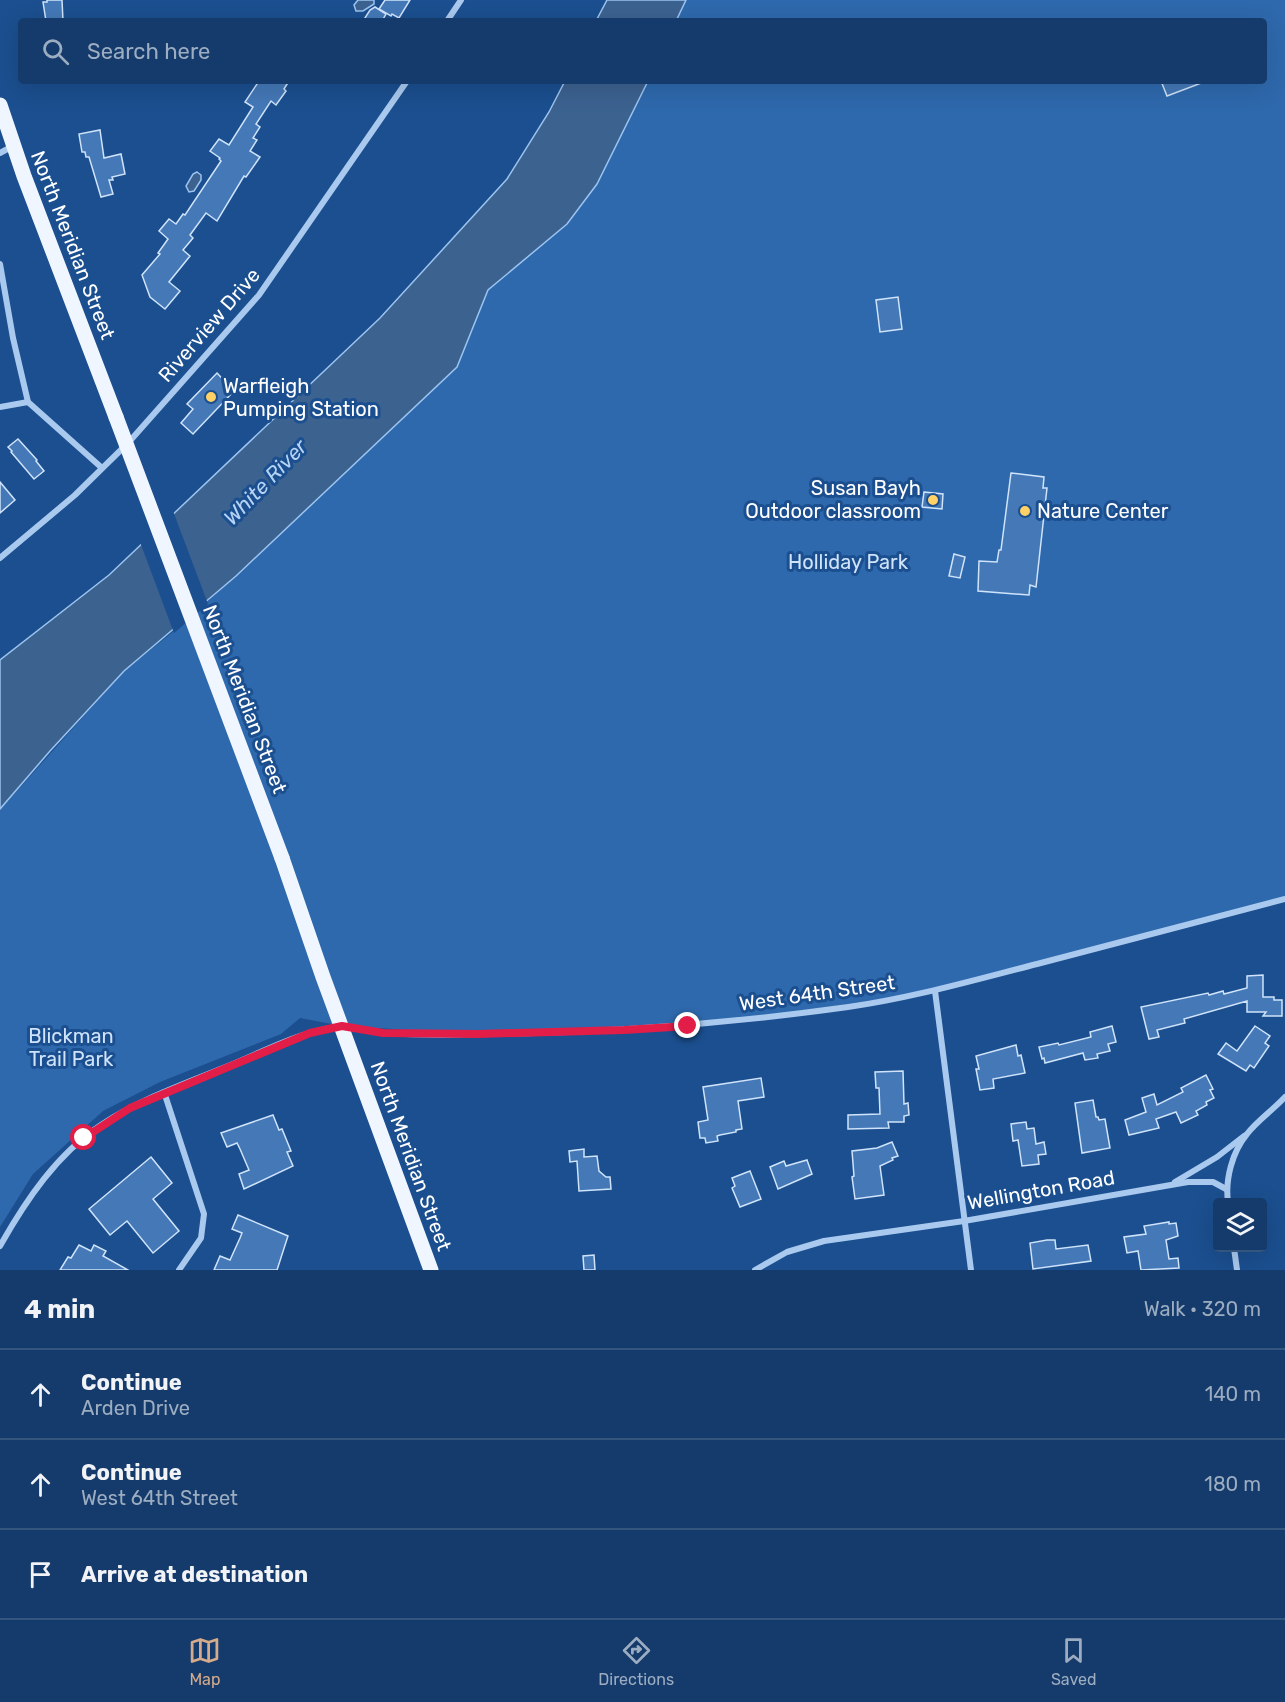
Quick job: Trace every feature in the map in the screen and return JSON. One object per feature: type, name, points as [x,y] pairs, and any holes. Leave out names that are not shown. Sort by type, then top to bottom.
[{"type":"main road","name":"North Meridian Street","points":[[0,105],[7,150],[116,417],[282,858],[431,1270]]},
{"type":"street","points":[[449,18],[461,0]]},
{"type":"street","name":"Riverview Drive","points":[[0,558],[75,495],[129,442],[259,295],[404,84]]},
{"type":"street","points":[[0,264],[13,338],[28,402],[102,468]]},
{"type":"street","points":[[0,407],[28,402]]},
{"type":"street","name":"West 64th Street","points":[[342,1026],[383,1033],[442,1034],[624,1030],[717,1023],[838,1008],[935,990],[1285,899]]},
{"type":"street","points":[[935,990],[971,1270]]},
{"type":"street","points":[[0,1246],[40,1183],[84,1138],[130,1108],[310,1033],[342,1026]]},
{"type":"street","points":[[164,1092],[204,1214],[201,1239],[179,1270]]},
{"type":"street","points":[[1163,1186],[1178,1181],[1198,1169],[1247,1134],[1285,1097]]},
{"type":"street","points":[[1227,1198],[1226,1189],[1234,1158],[1247,1134]]},
{"type":"street","name":"Wellington Road","points":[[755,1270],[787,1252],[824,1241],[964,1221],[1188,1182],[1213,1182],[1226,1189]]},
{"type":"street","points":[[1235,1252],[1238,1270]]},
{"type":"green space","name":"Holliday Park","points":[[685,0],[1285,0],[1285,899],[935,991],[717,1023],[478,1034],[342,1026],[300,1018],[281,1034],[160,1082],[103,1111],[33,1174],[0,1227],[0,810],[124,671],[189,619],[457,367],[488,290],[567,224],[597,184],[645,84],[1267,84],[1267,18],[676,18]]},
{"type":"water","points":[[358,0],[374,0],[374,4],[363,11],[356,11],[354,5]]},
{"type":"water","points":[[607,0],[686,0],[677,18],[598,18]]},
{"type":"water","name":"White River","points":[[563,84],[647,84],[597,184],[567,224],[488,290],[457,367],[236,576],[124,671],[0,809],[0,660],[109,575],[380,318],[507,179],[549,112]]},
{"type":"water","points":[[197,172],[201,175],[201,180],[194,191],[189,192],[186,186],[193,174]]},
{"type":"pier","points":[[173,511],[208,604],[174,633],[140,542]]},
{"type":"building","points":[[47,0],[62,0],[63,18],[46,18],[43,2]]},
{"type":"building","points":[[385,0],[410,0],[399,18],[379,9]]},
{"type":"building","points":[[375,7],[386,14],[384,18],[365,18]]},
{"type":"building","points":[[257,84],[287,84],[284,89],[286,91],[276,105],[271,101],[256,124],[260,127],[253,138],[257,140],[250,151],[260,157],[246,177],[244,176],[217,221],[206,213],[190,235],[193,238],[183,250],[190,256],[169,282],[180,291],[165,309],[150,297],[142,275],[160,254],[158,253],[168,239],[159,231],[169,219],[176,224],[183,214],[185,215],[221,161],[210,151],[219,139],[229,145],[253,107],[245,102]]},
{"type":"building","points":[[1162,84],[1199,84],[1167,96]]},
{"type":"building","points":[[100,130],[104,158],[121,154],[125,174],[112,177],[113,180],[109,180],[113,194],[101,197],[89,157],[82,152],[79,134]]},
{"type":"building","points":[[898,297],[902,329],[880,332],[876,300]]},
{"type":"building","name":"Warfleigh Pumping Station","points":[[217,373],[234,391],[193,434],[181,423],[193,409],[187,404]]},
{"type":"building","points":[[18,439],[44,471],[34,479],[8,447]]},
{"type":"building","name":"Nature Center","points":[[1011,473],[1044,477],[1043,488],[1047,488],[1036,587],[1030,585],[1029,595],[978,591],[979,561],[997,562],[999,550],[1001,550]]},
{"type":"building","points":[[0,482],[15,500],[0,513]]},
{"type":"building","name":"Susan Bayh Outdoor classroom","points":[[924,492],[943,494],[942,509],[922,507]]},
{"type":"building","points":[[954,554],[965,557],[960,578],[949,576]]},
{"type":"building","points":[[1263,975],[1263,997],[1282,1000],[1282,1016],[1263,1016],[1266,1012],[1247,1012],[1247,1001],[1184,1019],[1185,1023],[1157,1030],[1159,1037],[1149,1039],[1141,1007],[1208,993],[1209,995],[1223,991],[1224,994],[1247,988],[1247,976]]},
{"type":"building","points":[[1112,1026],[1116,1042],[1108,1044],[1110,1051],[1097,1054],[1098,1058],[1085,1060],[1083,1053],[1045,1063],[1044,1058],[1042,1059],[1039,1047],[1058,1043],[1059,1045],[1091,1037],[1090,1032]]},
{"type":"building","points":[[1255,1026],[1270,1036],[1265,1043],[1269,1046],[1254,1068],[1250,1065],[1246,1071],[1218,1054],[1226,1043],[1237,1051]]},
{"type":"building","points":[[1016,1045],[1025,1073],[993,1079],[994,1088],[980,1090],[976,1056]]},
{"type":"building","points":[[903,1071],[904,1104],[908,1103],[909,1115],[904,1116],[904,1122],[888,1122],[889,1128],[848,1129],[848,1115],[880,1114],[879,1088],[876,1088],[875,1072]]},
{"type":"building","points":[[1206,1075],[1213,1089],[1210,1090],[1214,1098],[1196,1111],[1198,1115],[1181,1123],[1176,1112],[1156,1119],[1159,1128],[1129,1135],[1125,1120],[1146,1112],[1142,1098],[1154,1094],[1157,1105],[1183,1092],[1181,1088]]},
{"type":"building","points":[[761,1078],[764,1097],[738,1101],[742,1129],[717,1136],[718,1141],[706,1143],[705,1138],[700,1138],[698,1122],[708,1120],[703,1087]]},
{"type":"building","points":[[1093,1100],[1096,1117],[1099,1120],[1105,1119],[1110,1148],[1082,1153],[1075,1103]]},
{"type":"building","points":[[273,1115],[291,1151],[287,1152],[293,1166],[244,1189],[239,1174],[249,1170],[237,1143],[227,1147],[221,1133]]},
{"type":"building","points":[[1026,1122],[1027,1129],[1034,1128],[1036,1144],[1044,1142],[1046,1154],[1038,1155],[1039,1164],[1022,1166],[1018,1140],[1013,1141],[1011,1124]]},
{"type":"building","points":[[892,1142],[898,1156],[880,1166],[884,1195],[855,1199],[852,1151],[877,1148]]},
{"type":"building","points":[[584,1149],[584,1157],[597,1156],[599,1171],[606,1177],[610,1177],[611,1189],[579,1191],[577,1161],[570,1162],[569,1151]]},
{"type":"building","points":[[151,1157],[172,1183],[153,1199],[179,1231],[153,1253],[127,1221],[110,1235],[89,1209]]},
{"type":"building","points":[[807,1160],[812,1174],[778,1189],[770,1167],[784,1161],[786,1166]]},
{"type":"building","points":[[750,1171],[761,1199],[740,1207],[732,1188],[735,1186],[732,1178]]},
{"type":"building","points":[[238,1215],[288,1236],[277,1270],[214,1270],[220,1256],[230,1260],[240,1238],[242,1233],[232,1229]]},
{"type":"building","points":[[1169,1222],[1169,1224],[1176,1223],[1178,1236],[1166,1240],[1169,1259],[1178,1258],[1179,1268],[1141,1270],[1138,1251],[1127,1253],[1124,1237],[1146,1234],[1144,1226]]},
{"type":"building","points":[[1055,1240],[1056,1249],[1088,1245],[1091,1261],[1033,1269],[1030,1243]]},
{"type":"building","points":[[79,1245],[91,1251],[94,1245],[106,1251],[103,1256],[128,1270],[60,1270]]},
{"type":"building","points":[[594,1255],[595,1270],[584,1270],[583,1256]]},
{"type":"place","name":"Warfleigh Pumping Station","points":[[211,397]]},
{"type":"place","name":"Susan Bayh Outdoor classroom","points":[[933,500]]},
{"type":"place","name":"Nature Center","points":[[1025,511]]},
{"type":"route","points":[[84,1138],[130,1108],[164,1092],[310,1033],[333,1027],[342,1026],[383,1033],[478,1034],[688,1026]]},
{"type":"park label","name":"Blickman Trail Park","points":[[71,1048]]}]
